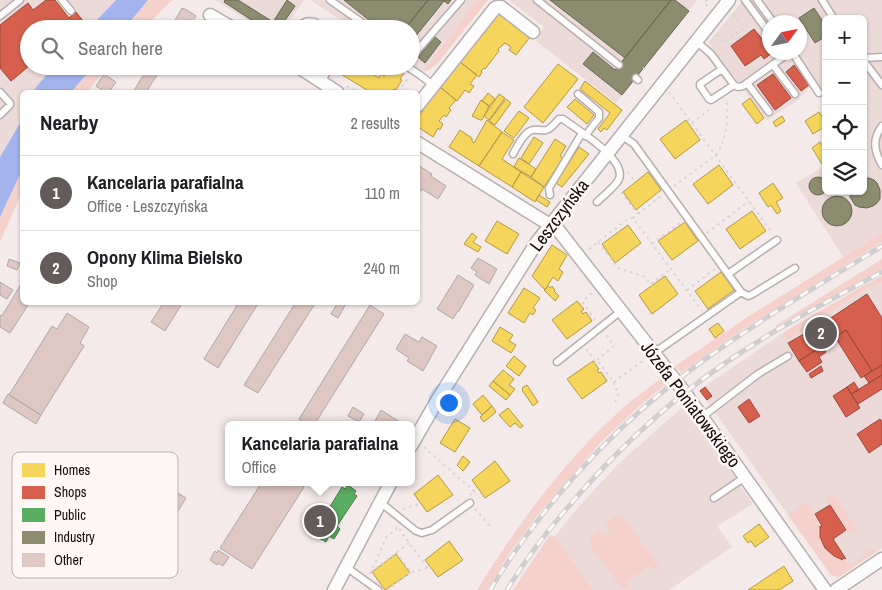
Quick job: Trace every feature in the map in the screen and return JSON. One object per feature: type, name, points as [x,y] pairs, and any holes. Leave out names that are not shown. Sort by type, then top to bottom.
[{"type":"street","name":"Leszczyńska","points":[[417,446],[449,383],[537,242],[696,41],[730,6]]},
{"type":"street","points":[[420,103],[495,8],[501,7],[533,32]]},
{"type":"street","points":[[210,15],[219,20]]},
{"type":"street","points":[[310,75],[335,90]]},
{"type":"street","points":[[420,144],[551,223]]},
{"type":"street","name":"Józefa Poniatowskiego","points":[[551,223],[621,311],[651,355],[702,417],[825,590]]},
{"type":"street","points":[[334,590],[389,486]]},
{"type":"street","points":[[836,590],[882,559]]},
{"type":"lane","points":[[0,16],[20,0]]},
{"type":"lane","points":[[62,0],[71,12]]},
{"type":"lane","points":[[330,0],[358,20]]},
{"type":"lane","points":[[420,47],[461,0]]},
{"type":"lane","points":[[537,0],[619,65]]},
{"type":"lane","points":[[745,0],[762,23]]},
{"type":"lane","points":[[757,0],[768,15]]},
{"type":"lane","points":[[822,0],[831,15]]},
{"type":"lane","points":[[696,41],[711,54],[738,87],[743,86],[779,60]]},
{"type":"lane","points":[[867,59],[882,57]]},
{"type":"lane","points":[[797,60],[819,94]]},
{"type":"lane","points":[[864,60],[882,85]]},
{"type":"lane","points":[[773,64],[795,94]]},
{"type":"lane","points":[[722,69],[700,84],[710,100],[734,84]]},
{"type":"lane","points":[[321,82],[325,75]]},
{"type":"lane","points":[[419,75],[433,85]]},
{"type":"lane","points":[[747,83],[769,112]]},
{"type":"lane","points":[[0,92],[10,103],[10,106],[0,115]]},
{"type":"lane","points":[[550,194],[549,188],[584,135],[599,118],[599,112],[578,94]]},
{"type":"lane","points":[[513,154],[525,135],[535,129],[545,130],[563,119],[607,153],[619,168],[619,179],[597,202]]},
{"type":"lane","points":[[882,126],[878,131],[874,144],[876,154],[882,165]]},
{"type":"lane","points":[[621,134],[634,144],[741,292],[748,296],[751,295],[794,268]]},
{"type":"lane","points":[[728,274],[777,240]]},
{"type":"lane","points":[[651,355],[741,292]]},
{"type":"lane","points":[[557,362],[621,311]]},
{"type":"lane","points":[[702,417],[758,374],[788,356]]},
{"type":"lane","points":[[714,498],[745,477]]},
{"type":"lane","points":[[380,502],[416,531],[422,532],[432,530],[470,503]]},
{"type":"lane","points":[[346,567],[378,590]]},
{"type":"path","points":[[701,0],[704,3]]},
{"type":"path","points":[[730,6],[744,28]]},
{"type":"path","points":[[714,32],[724,43],[749,24]]},
{"type":"path","points":[[399,90],[410,75]]},
{"type":"path","points":[[668,90],[777,240]]},
{"type":"path","points":[[585,252],[716,156],[725,136],[727,98],[723,91]]},
{"type":"path","points":[[692,123],[708,111],[710,100]]},
{"type":"path","points":[[615,184],[638,214]]},
{"type":"path","points":[[701,237],[749,201]]},
{"type":"path","points":[[633,218],[706,317]]},
{"type":"path","points":[[652,244],[687,218]]},
{"type":"path","points":[[598,242],[618,268],[645,277],[651,285],[671,269]]},
{"type":"path","points":[[687,290],[721,265]]},
{"type":"path","points":[[597,290],[583,303],[614,346],[597,360]]},
{"type":"path","points":[[581,343],[614,382],[614,386],[619,393],[615,402]]},
{"type":"path","points":[[614,382],[651,355]]},
{"type":"path","points":[[417,446],[474,492]]},
{"type":"path","points":[[478,489],[466,498],[490,526]]},
{"type":"path","points":[[399,510],[420,503]]},
{"type":"path","points":[[387,590],[411,572],[430,568],[394,522]]},
{"type":"path","points":[[369,577],[386,538],[398,528]]},
{"type":"path","points":[[370,572],[409,543]]},
{"type":"path","points":[[396,552],[411,572]]},
{"type":"shaded area","points":[[0,0],[116,0],[97,20],[20,20],[20,75],[46,75],[34,90],[20,90],[20,123],[0,157]]},
{"type":"shaded area","points":[[148,0],[174,0],[153,20],[131,20]]},
{"type":"shaded area","points":[[215,0],[304,0],[290,20],[247,20]]},
{"type":"shaded area","points":[[310,0],[477,0],[423,71],[420,69],[420,20],[341,20]]},
{"type":"shaded area","points":[[477,0],[488,0],[438,63],[429,70],[423,71]]},
{"type":"shaded area","points":[[509,0],[697,0],[616,103],[536,41],[544,27]]},
{"type":"shaded area","points":[[743,0],[754,0],[765,15],[762,15],[762,60],[795,60],[810,86],[798,100],[767,120],[708,43]]},
{"type":"shaded area","points":[[763,0],[882,0],[882,233],[843,257],[796,183],[822,167],[822,195],[867,195],[867,15],[822,15],[822,89],[817,85],[801,60],[807,60],[807,15],[773,15]]},
{"type":"shaded area","points":[[86,75],[101,75],[89,90],[73,90]]},
{"type":"shaded area","points":[[20,174],[20,197],[0,242],[0,217]]},
{"type":"shaded area","points":[[882,233],[882,242],[740,331],[681,373],[675,366],[749,316]]},
{"type":"shaded area","points":[[882,259],[882,269],[775,326]]},
{"type":"shaded area","points":[[882,276],[882,282],[865,290],[787,340],[783,333]]},
{"type":"shaded area","points":[[882,282],[882,548],[839,577],[831,575],[699,390],[783,333],[787,340],[865,290]]},
{"type":"shaded area","points":[[662,378],[666,384],[601,442],[539,513],[509,554],[487,590],[477,590],[510,539],[566,466],[608,422],[631,401]]},
{"type":"shaded area","points":[[684,406],[753,504],[717,526],[732,547],[669,590],[593,590],[555,536],[618,464]]},
{"type":"shaded area","points":[[832,494],[855,526],[853,532],[848,532],[826,501],[827,495]]},
{"type":"shaded area","points":[[805,503],[810,506],[820,527],[824,546],[835,557],[843,560],[844,558],[850,565],[866,555],[864,551],[874,549],[877,551],[839,577],[831,575],[788,515]]},
{"type":"shaded area","points":[[615,516],[624,518],[659,568],[656,572],[651,565],[626,582],[631,589],[620,586],[589,544],[590,539],[596,532],[600,531],[605,536],[610,531],[606,525],[607,522]]},
{"type":"shaded area","points":[[550,535],[555,536],[593,590],[513,590]]},
{"type":"water","points":[[116,0],[148,0],[131,20],[97,20]]},
{"type":"water","points":[[46,75],[86,75],[73,90],[34,90]]},
{"type":"water","points":[[20,123],[20,174],[0,217],[0,157]]},
{"type":"building: Homes","points":[[499,12],[530,37],[516,55],[509,50],[511,47],[505,43],[498,49],[499,51],[485,69],[481,71],[479,77],[460,62]]},
{"type":"building: Homes","points":[[460,62],[477,75],[470,84],[474,86],[469,93],[465,90],[457,101],[440,87]]},
{"type":"building: Homes","points":[[558,64],[578,79],[543,123],[524,107]]},
{"type":"building: Homes","points":[[343,75],[374,75],[379,78],[380,75],[403,75],[396,90],[367,90]]},
{"type":"building: Homes","points":[[585,81],[622,110],[607,130],[604,128],[601,132],[598,129],[610,113],[580,89]]},
{"type":"building: Homes","points":[[440,87],[456,100],[449,108],[451,110],[446,117],[444,115],[439,121],[443,124],[440,130],[438,128],[433,137],[420,128],[420,114]]},
{"type":"building: Homes","points":[[488,93],[495,99],[489,106],[482,101]]},
{"type":"building: Homes","points":[[499,94],[505,98],[489,120],[484,116]]},
{"type":"building: Homes","points":[[750,98],[764,118],[757,124],[742,104]]},
{"type":"building: Homes","points":[[506,99],[511,103],[495,125],[489,121]]},
{"type":"building: Homes","points":[[575,99],[594,115],[587,124],[567,107]]},
{"type":"building: Homes","points":[[481,100],[489,106],[482,120],[480,120],[472,116]]},
{"type":"building: Homes","points":[[519,111],[529,118],[514,138],[504,131]]},
{"type":"building: Homes","points":[[819,112],[822,117],[822,128],[813,134],[805,121]]},
{"type":"building: Homes","points":[[782,116],[785,121],[776,127],[773,122]]},
{"type":"building: Homes","points":[[487,120],[502,132],[479,166],[449,147],[460,130],[472,138],[474,143]]},
{"type":"building: Homes","points":[[686,120],[700,140],[675,159],[660,139]]},
{"type":"building: Homes","points":[[502,132],[514,140],[502,159],[521,172],[512,187],[479,166]]},
{"type":"building: Homes","points":[[534,137],[543,143],[529,164],[521,158]]},
{"type":"building: Homes","points":[[555,139],[566,146],[560,156],[563,158],[544,187],[531,177]]},
{"type":"building: Homes","points":[[820,142],[822,145],[822,164],[812,148]]},
{"type":"building: Homes","points":[[579,147],[589,154],[562,187],[556,183]]},
{"type":"building: Homes","points":[[519,158],[536,169],[531,177],[514,167]]},
{"type":"building: Homes","points":[[719,165],[733,185],[708,204],[693,184]]},
{"type":"building: Homes","points":[[521,172],[544,187],[535,202],[512,187]]},
{"type":"building: Homes","points":[[648,172],[661,190],[636,210],[623,192]]},
{"type":"building: Homes","points":[[773,183],[783,198],[776,202],[781,211],[777,214],[771,205],[768,207],[759,193]]},
{"type":"building: Homes","points":[[539,195],[550,202],[547,207],[536,200]]},
{"type":"building: Homes","points":[[752,211],[766,231],[740,249],[726,229]]},
{"type":"building: Homes","points":[[497,221],[519,234],[507,254],[485,241]]},
{"type":"building: Homes","points":[[685,222],[698,241],[672,260],[658,241]]},
{"type":"building: Homes","points":[[628,225],[641,243],[615,263],[602,244]]},
{"type":"building: Homes","points":[[472,233],[477,237],[473,242],[481,247],[478,252],[464,244]]},
{"type":"building: Homes","points":[[552,245],[567,255],[559,269],[563,272],[558,281],[553,277],[545,290],[532,276]]},
{"type":"building: Homes","points":[[721,272],[734,290],[708,309],[695,291]]},
{"type":"building: Homes","points":[[665,276],[678,294],[652,314],[639,295]]},
{"type":"building: Homes","points":[[548,286],[550,288],[552,286],[559,296],[555,301],[544,290]]},
{"type":"building: Homes","points":[[524,288],[540,298],[533,308],[536,310],[533,315],[530,313],[524,323],[508,313]]},
{"type":"building: Homes","points":[[577,301],[584,309],[581,311],[583,314],[586,312],[592,321],[567,339],[552,320]]},
{"type":"building: Homes","points":[[718,323],[724,331],[715,338],[709,329]]},
{"type":"building: Homes","points":[[500,327],[513,335],[509,341],[516,345],[511,353],[492,341]]},
{"type":"building: Homes","points":[[514,356],[526,366],[519,376],[506,366]]},
{"type":"building: Homes","points":[[593,361],[599,369],[597,370],[599,373],[601,372],[607,381],[582,399],[567,379]]},
{"type":"building: Homes","points":[[503,370],[514,379],[509,385],[515,389],[510,395],[493,381]]},
{"type":"building: Homes","points":[[493,381],[510,395],[506,400],[489,386]]},
{"type":"building: Homes","points":[[527,385],[538,402],[533,406],[522,390]]},
{"type":"building: Homes","points":[[483,395],[492,406],[482,415],[473,404]]},
{"type":"building: Homes","points":[[492,406],[496,412],[484,422],[480,417]]},
{"type":"building: Homes","points":[[508,408],[523,426],[520,428],[515,423],[510,427],[499,415]]},
{"type":"building: Homes","points":[[455,419],[470,428],[455,452],[440,443]]},
{"type":"building: Homes","points":[[463,456],[470,462],[463,471],[457,465]]},
{"type":"building: Homes","points":[[495,461],[510,481],[485,498],[472,480]]},
{"type":"building: Homes","points":[[438,475],[453,495],[427,512],[414,494]]},
{"type":"building: Homes","points":[[759,524],[769,537],[755,547],[751,541],[748,543],[743,536]]},
{"type":"building: Homes","points":[[449,541],[463,560],[438,577],[425,560]]},
{"type":"building: Homes","points":[[396,554],[410,573],[385,590],[372,572]]},
{"type":"building: Homes","points":[[784,566],[793,581],[779,590],[748,590]]},
{"type":"building: Shops","points":[[46,0],[55,0],[69,18],[76,12],[82,20],[20,20],[20,74],[11,81],[0,68],[0,25],[28,3],[33,10]]},
{"type":"building: Shops","points":[[754,29],[762,39],[762,56],[761,55],[745,66],[731,46]]},
{"type":"building: Shops","points":[[794,65],[809,85],[801,91],[786,72]]},
{"type":"building: Shops","points":[[773,74],[791,98],[775,110],[757,85]]},
{"type":"building: Shops","points":[[867,294],[882,318],[882,365],[872,371],[846,330],[799,361],[788,343],[805,335]]},
{"type":"building: Shops","points":[[846,330],[872,371],[861,378],[835,337]]},
{"type":"building: Shops","points":[[822,346],[826,352],[819,357],[822,362],[807,372],[799,361]]},
{"type":"building: Shops","points":[[882,365],[882,375],[869,383],[864,376]]},
{"type":"building: Shops","points":[[821,366],[823,371],[811,378],[809,374]]},
{"type":"building: Shops","points":[[882,375],[882,389],[858,404],[851,394]]},
{"type":"building: Shops","points":[[854,382],[859,390],[851,394],[847,387]]},
{"type":"building: Shops","points":[[705,387],[712,396],[707,400],[700,391]]},
{"type":"building: Shops","points":[[847,387],[860,408],[846,417],[833,396]]},
{"type":"building: Shops","points":[[749,399],[760,416],[749,423],[738,407]]},
{"type":"building: Shops","points":[[880,419],[882,422],[882,444],[869,453],[857,434]]},
{"type":"building: Shops","points":[[830,505],[846,530],[833,539],[846,559],[844,558],[843,560],[834,556],[825,548],[820,537],[820,526],[822,526],[815,514]]},
{"type":"building: Public","points":[[349,486],[356,491],[354,494],[357,496],[337,526],[340,529],[334,539],[329,536],[326,542],[314,535],[317,529],[313,526],[320,516],[323,518],[342,487],[345,489]]},
{"type":"building: Industry","points":[[225,0],[238,0],[270,20],[251,20],[224,2]]},
{"type":"building: Industry","points":[[287,0],[295,6],[285,20],[274,20]]},
{"type":"building: Industry","points":[[344,0],[428,0],[412,20],[369,20]]},
{"type":"building: Industry","points":[[428,0],[451,0],[448,4],[444,1],[420,31],[420,20],[412,20]]},
{"type":"building: Industry","points":[[550,0],[671,0],[625,58]]},
{"type":"building: Industry","points":[[671,0],[675,0],[689,11],[622,95],[583,64],[593,52],[615,70]]},
{"type":"building: Industry","points":[[814,8],[822,20],[822,39],[815,43],[807,30],[807,15],[804,15]]},
{"type":"building: Industry","points":[[435,37],[441,42],[425,63],[420,59],[420,55]]},
{"type":"building: Industry","points":[[815,178],[821,178],[822,193],[818,195],[812,192],[809,186]]},
{"type":"building: Industry","points":[[867,178],[874,180],[880,190],[880,199],[873,206],[867,208],[855,205],[850,195],[867,195]]},
{"type":"building: Industry","points":[[837,196],[848,200],[852,211],[848,222],[837,226],[826,222],[822,211],[826,200]]},
{"type":"building: Other","points":[[182,8],[196,16],[194,20],[175,20]]},
{"type":"building: Other","points":[[103,75],[116,82],[110,90],[102,90],[96,86]]},
{"type":"building: Other","points":[[143,75],[157,75],[147,90],[134,90]]},
{"type":"building: Other","points":[[420,166],[446,186],[438,199],[422,189],[421,191]]},
{"type":"building: Other","points":[[478,258],[497,269],[489,284],[475,275],[477,272],[471,268]]},
{"type":"building: Other","points":[[9,259],[20,263],[17,270],[7,266]]},
{"type":"building: Other","points":[[458,275],[474,285],[453,319],[437,309]]},
{"type":"building: Other","points":[[0,282],[13,290],[7,299],[0,295]]},
{"type":"building: Other","points":[[20,286],[20,305],[28,305],[10,333],[0,327],[0,315],[2,316]]},
{"type":"building: Other","points":[[162,305],[181,305],[165,331],[151,322]]},
{"type":"building: Other","points":[[237,305],[257,305],[218,368],[204,359]]},
{"type":"building: Other","points":[[294,305],[314,305],[258,393],[244,385]]},
{"type":"building: Other","points":[[336,305],[345,305],[338,318],[331,314]]},
{"type":"building: Other","points":[[370,305],[384,314],[317,421],[302,421],[299,419]]},
{"type":"building: Other","points":[[67,313],[89,327],[80,343],[84,346],[41,415],[9,395],[52,326],[57,329]]},
{"type":"building: Other","points":[[405,334],[419,342],[422,337],[437,346],[423,371],[407,361],[409,358],[396,349]]},
{"type":"building: Other","points":[[8,394],[41,415],[36,424],[3,403]]},
{"type":"building: Other","points":[[353,407],[364,414],[360,421],[348,416]]},
{"type":"building: Other","points":[[381,410],[398,421],[375,421]]},
{"type":"building: Other","points":[[259,486],[304,487],[252,569],[220,548]]},
{"type":"building: Other","points":[[178,493],[186,498],[178,511]]},
{"type":"building: Other","points":[[218,550],[229,557],[223,566],[218,563],[217,565],[210,560],[215,551],[217,553]]},
{"type":"railway","points":[[490,590],[529,532],[551,504],[598,451],[649,403],[726,345],[882,246]]},
{"type":"railway","points":[[507,590],[563,513],[606,465],[652,420],[702,379],[771,333],[882,272]]},
{"type":"place","name":"Opony Klima Bielsko","points":[[821,333]]},
{"type":"place","name":"Kancelaria parafialna","points":[[320,521]]}]
